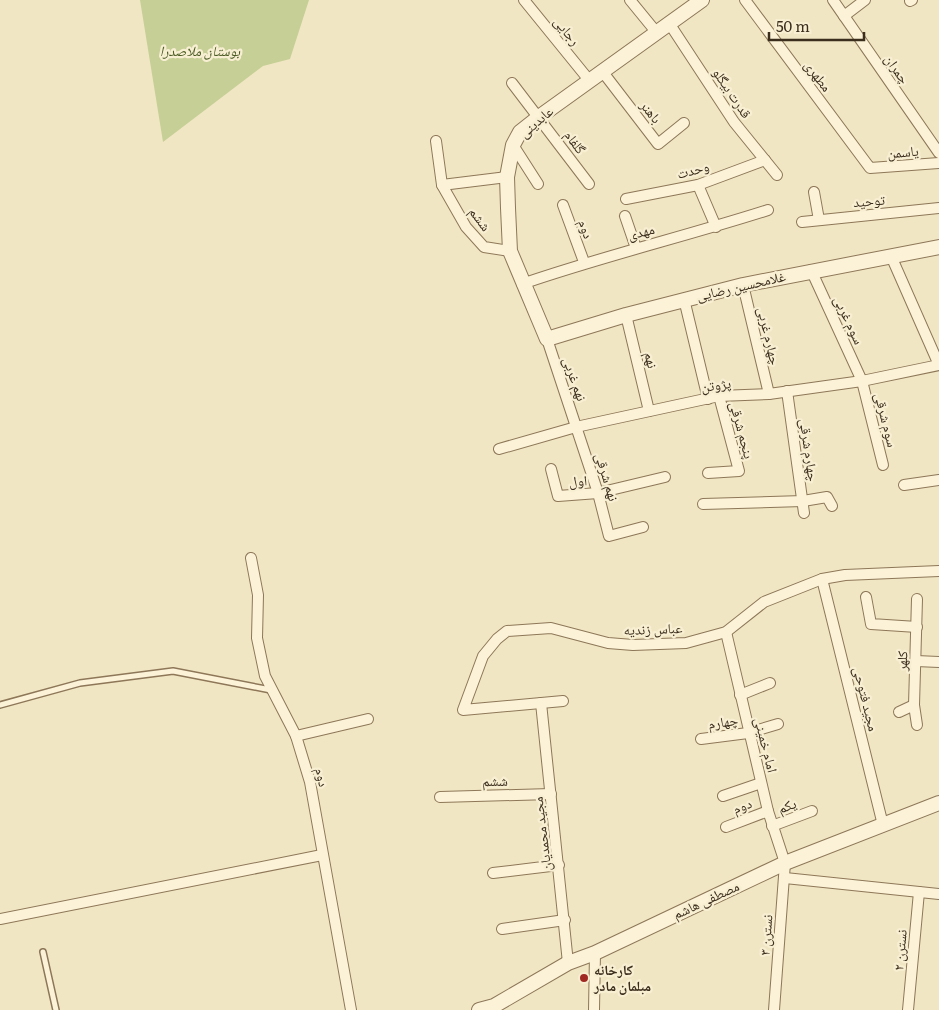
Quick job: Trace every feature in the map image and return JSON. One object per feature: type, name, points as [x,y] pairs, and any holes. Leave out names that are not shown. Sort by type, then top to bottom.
[{"type":"street","name":"رجایی","points":[[524,0],[589,80]]},
{"type":"street","points":[[630,0],[658,33]]},
{"type":"street","name":"عابدینی","points":[[547,339],[522,284],[510,251],[508,177],[512,144],[520,132],[539,117],[702,0]]},
{"type":"street","name":"مطهری","points":[[744,0],[870,168]]},
{"type":"street","name":"چمران","points":[[833,0],[939,153]]},
{"type":"street","points":[[844,16],[865,0]]},
{"type":"street","name":"قدرت بیگلو","points":[[669,23],[734,122],[777,175]]},
{"type":"street","name":"باهنر","points":[[602,71],[658,144],[684,123]]},
{"type":"street","name":"گلفام","points":[[512,83],[589,184]]},
{"type":"street","name":"ششم","points":[[436,141],[442,185],[466,227],[484,246],[510,251]]},
{"type":"street","points":[[512,144],[538,184]]},
{"type":"street","name":"وحدت","points":[[626,199],[698,185],[765,160]]},
{"type":"street","name":"یاسمن","points":[[870,168],[939,163]]},
{"type":"street","points":[[442,185],[508,177]]},
{"type":"street","points":[[698,185],[716,227]]},
{"type":"street","points":[[814,192],[820,220]]},
{"type":"street","name":"دوم","points":[[563,205],[584,262]]},
{"type":"street","name":"توحید","points":[[802,222],[939,208]]},
{"type":"street","name":"مهدی","points":[[522,284],[584,262],[716,227],[768,210]]},
{"type":"street","points":[[625,216],[636,248]]},
{"type":"street","name":"غلامحسین رضایی","points":[[547,339],[684,299],[743,285],[811,270],[939,247]]},
{"type":"street","points":[[892,256],[939,365]]},
{"type":"street","name":"سوم غربی","points":[[811,270],[862,381]]},
{"type":"street","name":"چهارم غربی","points":[[743,285],[769,394]]},
{"type":"street","points":[[684,299],[708,398]]},
{"type":"street","name":"نهم","points":[[626,315],[650,411]]},
{"type":"street","name":"نهم غربی","points":[[547,339],[576,427]]},
{"type":"street","name":"پژوتن","points":[[499,449],[576,427],[708,398],[769,394],[862,381],[939,365]]},
{"type":"street","name":"سوم شرقی","points":[[862,381],[883,465]]},
{"type":"street","name":"چهارم شرقی","points":[[787,391],[804,514]]},
{"type":"street","name":"پنجم شرقی","points":[[708,473],[739,471],[719,396]]},
{"type":"street","name":"نهم شرقی","points":[[576,427],[598,493],[609,536],[643,527]]},
{"type":"street","name":"اول","points":[[550,469],[558,496],[598,493]]},
{"type":"street","points":[[598,493],[665,478]]},
{"type":"street","points":[[904,485],[939,480]]},
{"type":"street","points":[[703,504],[803,501],[826,497],[832,506]]},
{"type":"street","name":"دوم","points":[[251,558],[258,595],[257,638],[265,676],[296,736],[310,782],[352,1010]]},
{"type":"street","name":"عباس زندیه","points":[[541,703],[463,710],[483,656],[497,639],[507,631],[551,628],[608,643],[632,645],[686,643],[726,632],[764,602],[822,579],[845,575],[939,571]]},
{"type":"street","name":"مجید فتوحی","points":[[822,579],[884,825]]},
{"type":"street","points":[[866,597],[871,624],[917,626]]},
{"type":"street","name":"کلهر","points":[[917,599],[914,705],[917,725]]},
{"type":"street","name":"امام خمینی","points":[[726,632],[748,733],[768,811],[785,862]]},
{"type":"street","points":[[916,661],[939,662]]},
{"type":"street","points":[[740,695],[770,683]]},
{"type":"street","points":[[541,703],[563,701]]},
{"type":"street","name":"مجید محمدیان","points":[[541,703],[568,963]]},
{"type":"street","points":[[899,712],[914,705]]},
{"type":"street","points":[[296,736],[368,719]]},
{"type":"street","name":"چهارم","points":[[701,739],[748,733],[778,724]]},
{"type":"street","points":[[723,796],[761,783]]},
{"type":"street","name":"ششم","points":[[440,796],[551,794]]},
{"type":"street","name":"مصطفی هاشم","points":[[480,1010],[494,1006],[568,963],[785,862],[939,803]]},
{"type":"street","name":"یکم","points":[[772,826],[812,810]]},
{"type":"street","name":"دوم","points":[[726,827],[768,811]]},
{"type":"street","points":[[0,919],[322,855]]},
{"type":"street","name":"نسترن ۳","points":[[774,1010],[785,862]]},
{"type":"street","points":[[493,873],[559,865]]},
{"type":"street","points":[[785,878],[939,894]]},
{"type":"street","name":"نسترن ۲","points":[[908,1010],[919,892]]},
{"type":"street","points":[[502,929],[565,920]]},
{"type":"street","points":[[594,1010],[595,952]]},
{"type":"lane","points":[[0,705],[80,683],[173,671],[273,690]]},
{"type":"lane","points":[[43,952],[56,1010]]},
{"type":"green space","name":"بوستان ملاصدرا","points":[[140,0],[309,0],[290,59],[263,66],[163,142]]},
{"type":"place","name":"کارخانه مبلمان مادر","points":[[584,978]]}]
